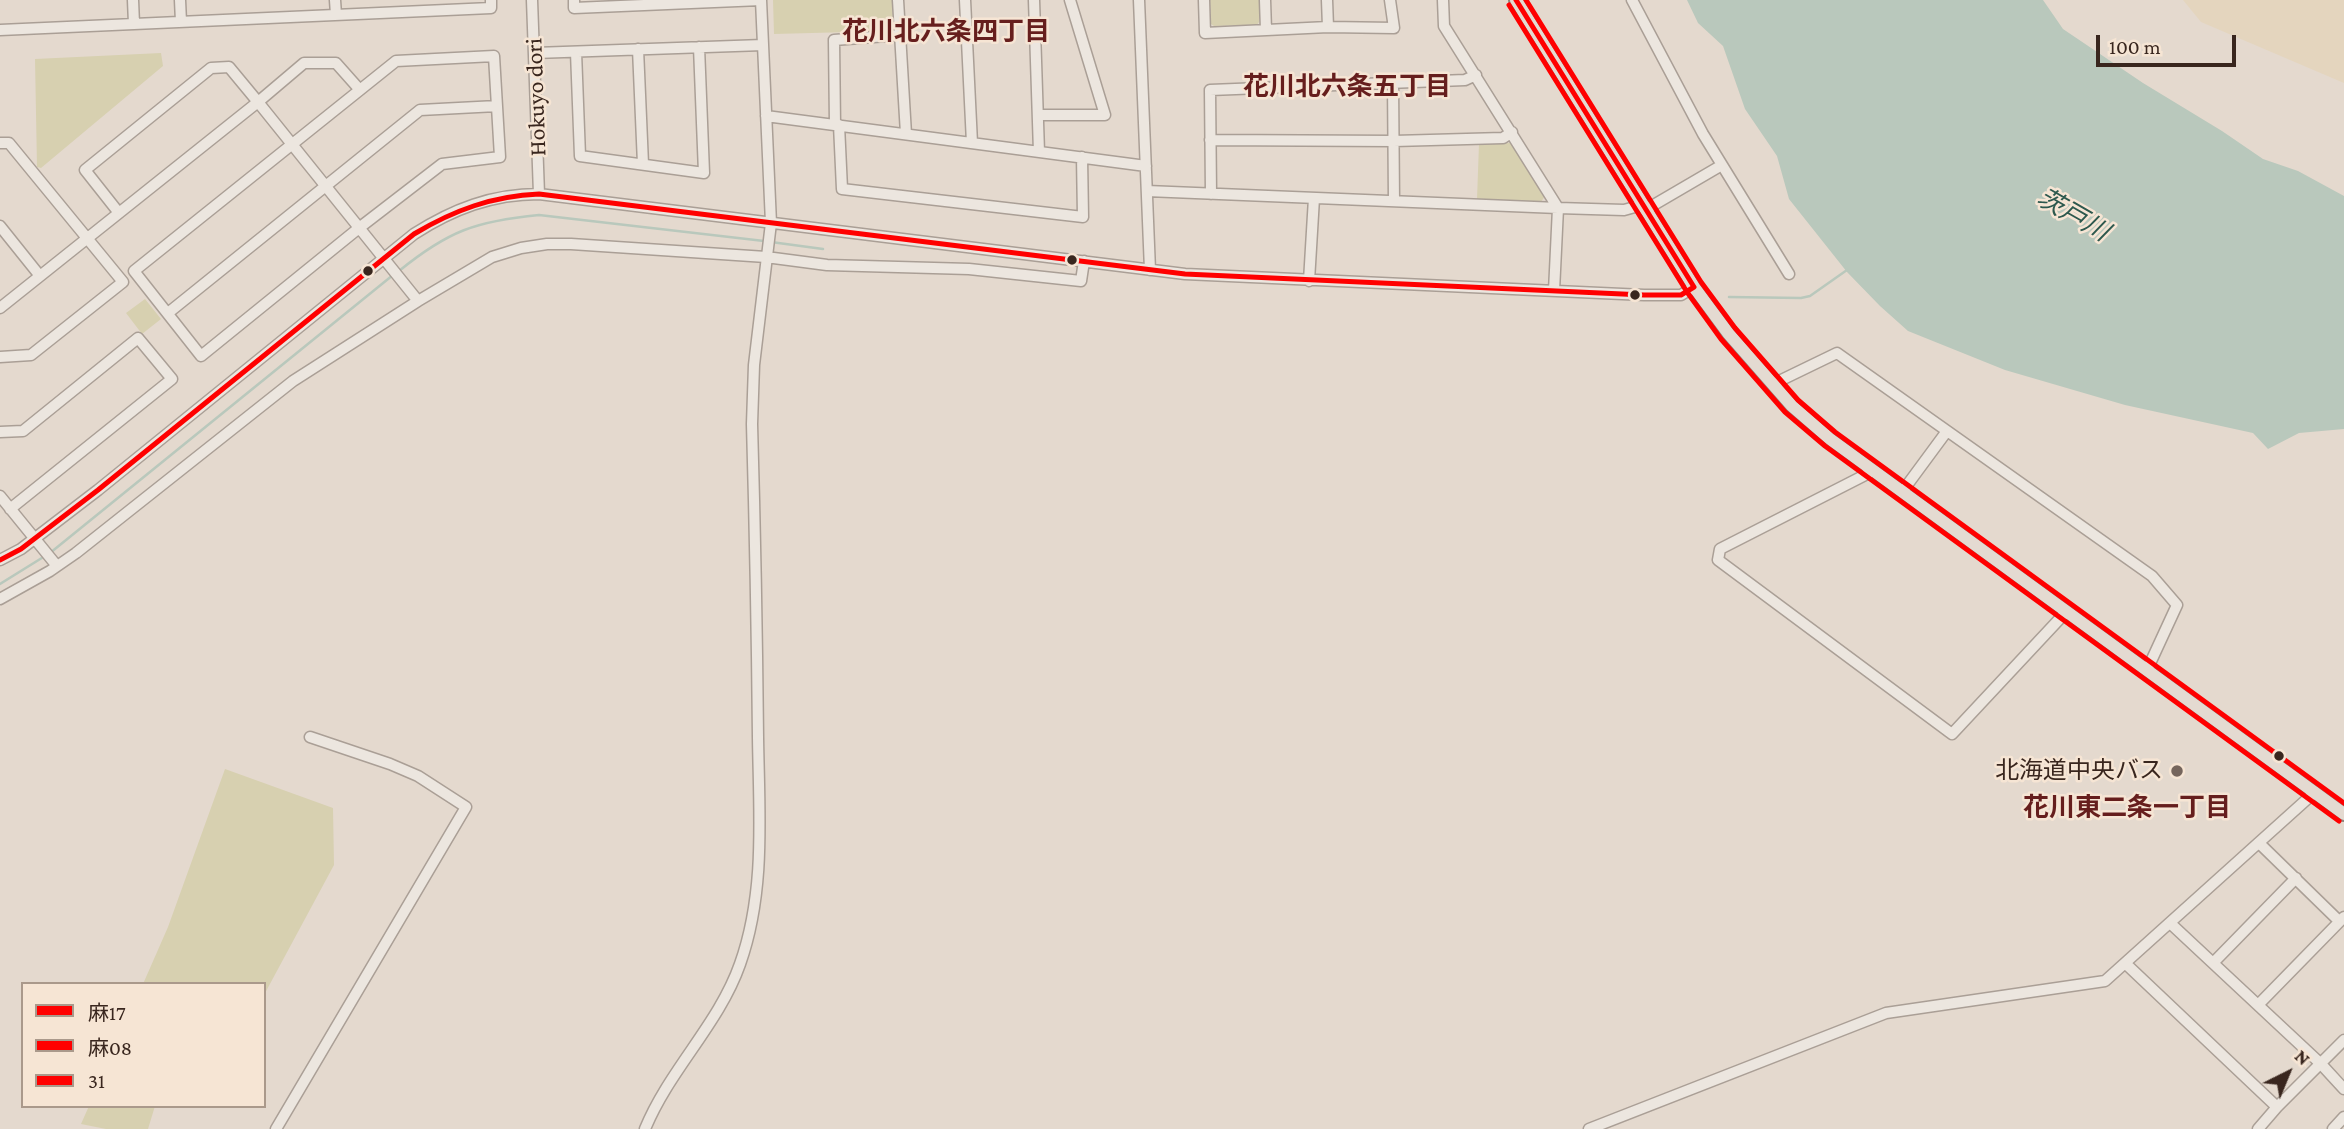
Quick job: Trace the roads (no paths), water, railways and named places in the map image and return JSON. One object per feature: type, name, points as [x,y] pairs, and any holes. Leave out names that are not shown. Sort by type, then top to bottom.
[{"type":"main road","points":[[1516,0],[1694,287],[1728,332],[1792,406],[1873,471],[2344,814]]},
{"type":"street","points":[[133,0],[134,24]]},
{"type":"street","points":[[180,0],[181,22]]},
{"type":"street","points":[[335,0],[336,15]]},
{"type":"street","points":[[0,30],[491,8],[491,0]]},
{"type":"street","name":"Hokuyo dori","points":[[532,0],[539,194]]},
{"type":"street","points":[[574,0],[574,8],[635,3],[761,0],[770,228],[754,365],[752,424],[758,698],[757,900],[740,966],[645,1129]]},
{"type":"street","points":[[898,0],[906,134]]},
{"type":"street","points":[[965,0],[972,143]]},
{"type":"street","points":[[1034,0],[1039,152]]},
{"type":"street","points":[[1038,115],[1105,115],[1070,0]]},
{"type":"street","points":[[1139,0],[1150,270]]},
{"type":"street","points":[[1204,0],[1205,33],[1328,27],[1394,28],[1390,0]]},
{"type":"street","points":[[1265,0],[1266,30]]},
{"type":"street","points":[[1327,0],[1328,27]]},
{"type":"street","points":[[1443,0],[1444,26],[1558,208],[1554,291]]},
{"type":"street","points":[[1632,0],[1696,123],[1789,274]]},
{"type":"street","points":[[900,35],[834,40],[842,188],[1083,217],[1082,157]]},
{"type":"street","points":[[535,53],[763,45]]},
{"type":"street","points":[[576,52],[580,156],[704,173],[699,47]]},
{"type":"street","points":[[638,50],[643,164]]},
{"type":"street","points":[[494,57],[497,106],[500,157],[442,163],[201,356],[134,271],[396,61],[494,57]]},
{"type":"street","points":[[0,308],[304,63],[336,63],[360,90]]},
{"type":"street","points":[[119,213],[85,170],[211,68],[229,67],[418,302]]},
{"type":"street","points":[[1211,194],[1210,90],[1465,80],[1476,75]]},
{"type":"street","points":[[1393,83],[1394,201]]},
{"type":"street","points":[[168,313],[420,110],[497,106]]},
{"type":"street","points":[[766,116],[1146,166]]},
{"type":"street","points":[[1210,140],[1394,141],[1503,138],[1512,132]]},
{"type":"street","points":[[0,143],[9,143],[123,282],[32,355],[0,357]]},
{"type":"street","points":[[1147,191],[1624,210],[1644,207],[1722,165]]},
{"type":"street","points":[[0,560],[21,549],[414,233],[450,213],[501,197],[539,194],[770,228],[1185,274],[1681,295],[1694,287]]},
{"type":"street","points":[[1309,281],[1314,198]]},
{"type":"street","points":[[0,226],[40,276]]},
{"type":"street","points":[[0,599],[54,563],[293,382],[492,257],[521,247],[547,244],[767,253],[827,265],[969,269],[1081,281],[1084,261]]},
{"type":"street","points":[[0,432],[23,431],[138,338],[172,379],[10,509]]},
{"type":"street","points":[[1773,384],[1837,353],[2152,576],[2177,605],[2147,670]]},
{"type":"street","points":[[1902,492],[1947,431]]},
{"type":"street","points":[[1873,471],[1720,549],[1718,560],[1952,734],[2066,612]]},
{"type":"street","points":[[0,496],[54,563]]},
{"type":"street","points":[[276,1129],[466,807],[418,776],[310,737]]},
{"type":"street","points":[[1589,1129],[1886,1013],[2105,981],[2315,792]]},
{"type":"street","points":[[2258,1005],[2342,919],[2259,843]]},
{"type":"street","points":[[2213,963],[2296,878]]},
{"type":"street","points":[[2170,923],[2344,1088]]},
{"type":"street","points":[[2125,963],[2277,1107]]},
{"type":"street","points":[[2258,1129],[2344,1040]]},
{"type":"street","points":[[2333,1129],[2344,1117]]},
{"type":"water","name":"茨戸川","points":[[1687,0],[2043,0],[2063,29],[2143,83],[2263,159],[2298,171],[2344,196],[2344,429],[2299,433],[2268,449],[2253,433],[2125,405],[2005,370],[1908,331],[1847,272],[1789,199],[1777,156],[1745,109],[1723,46],[1698,23]]},
{"type":"waterway","points":[[399,271],[433,246],[464,230],[497,221],[539,215],[764,241]]},
{"type":"waterway","points":[[771,242],[823,249]]},
{"type":"waterway","points":[[1729,297],[1810,296],[1847,270]]},
{"type":"waterway","points":[[50,553],[393,275]]},
{"type":"waterway","points":[[0,584],[45,556]]},
{"type":"place","name":"北海道中央バス","points":[[2177,771]]},
{"type":"district","name":"花川北六条四丁目","points":[[946,32]]},
{"type":"district","name":"花川北六条五丁目","points":[[1347,87]]},
{"type":"district","name":"花川東二条一丁目","points":[[2127,808]]}]
